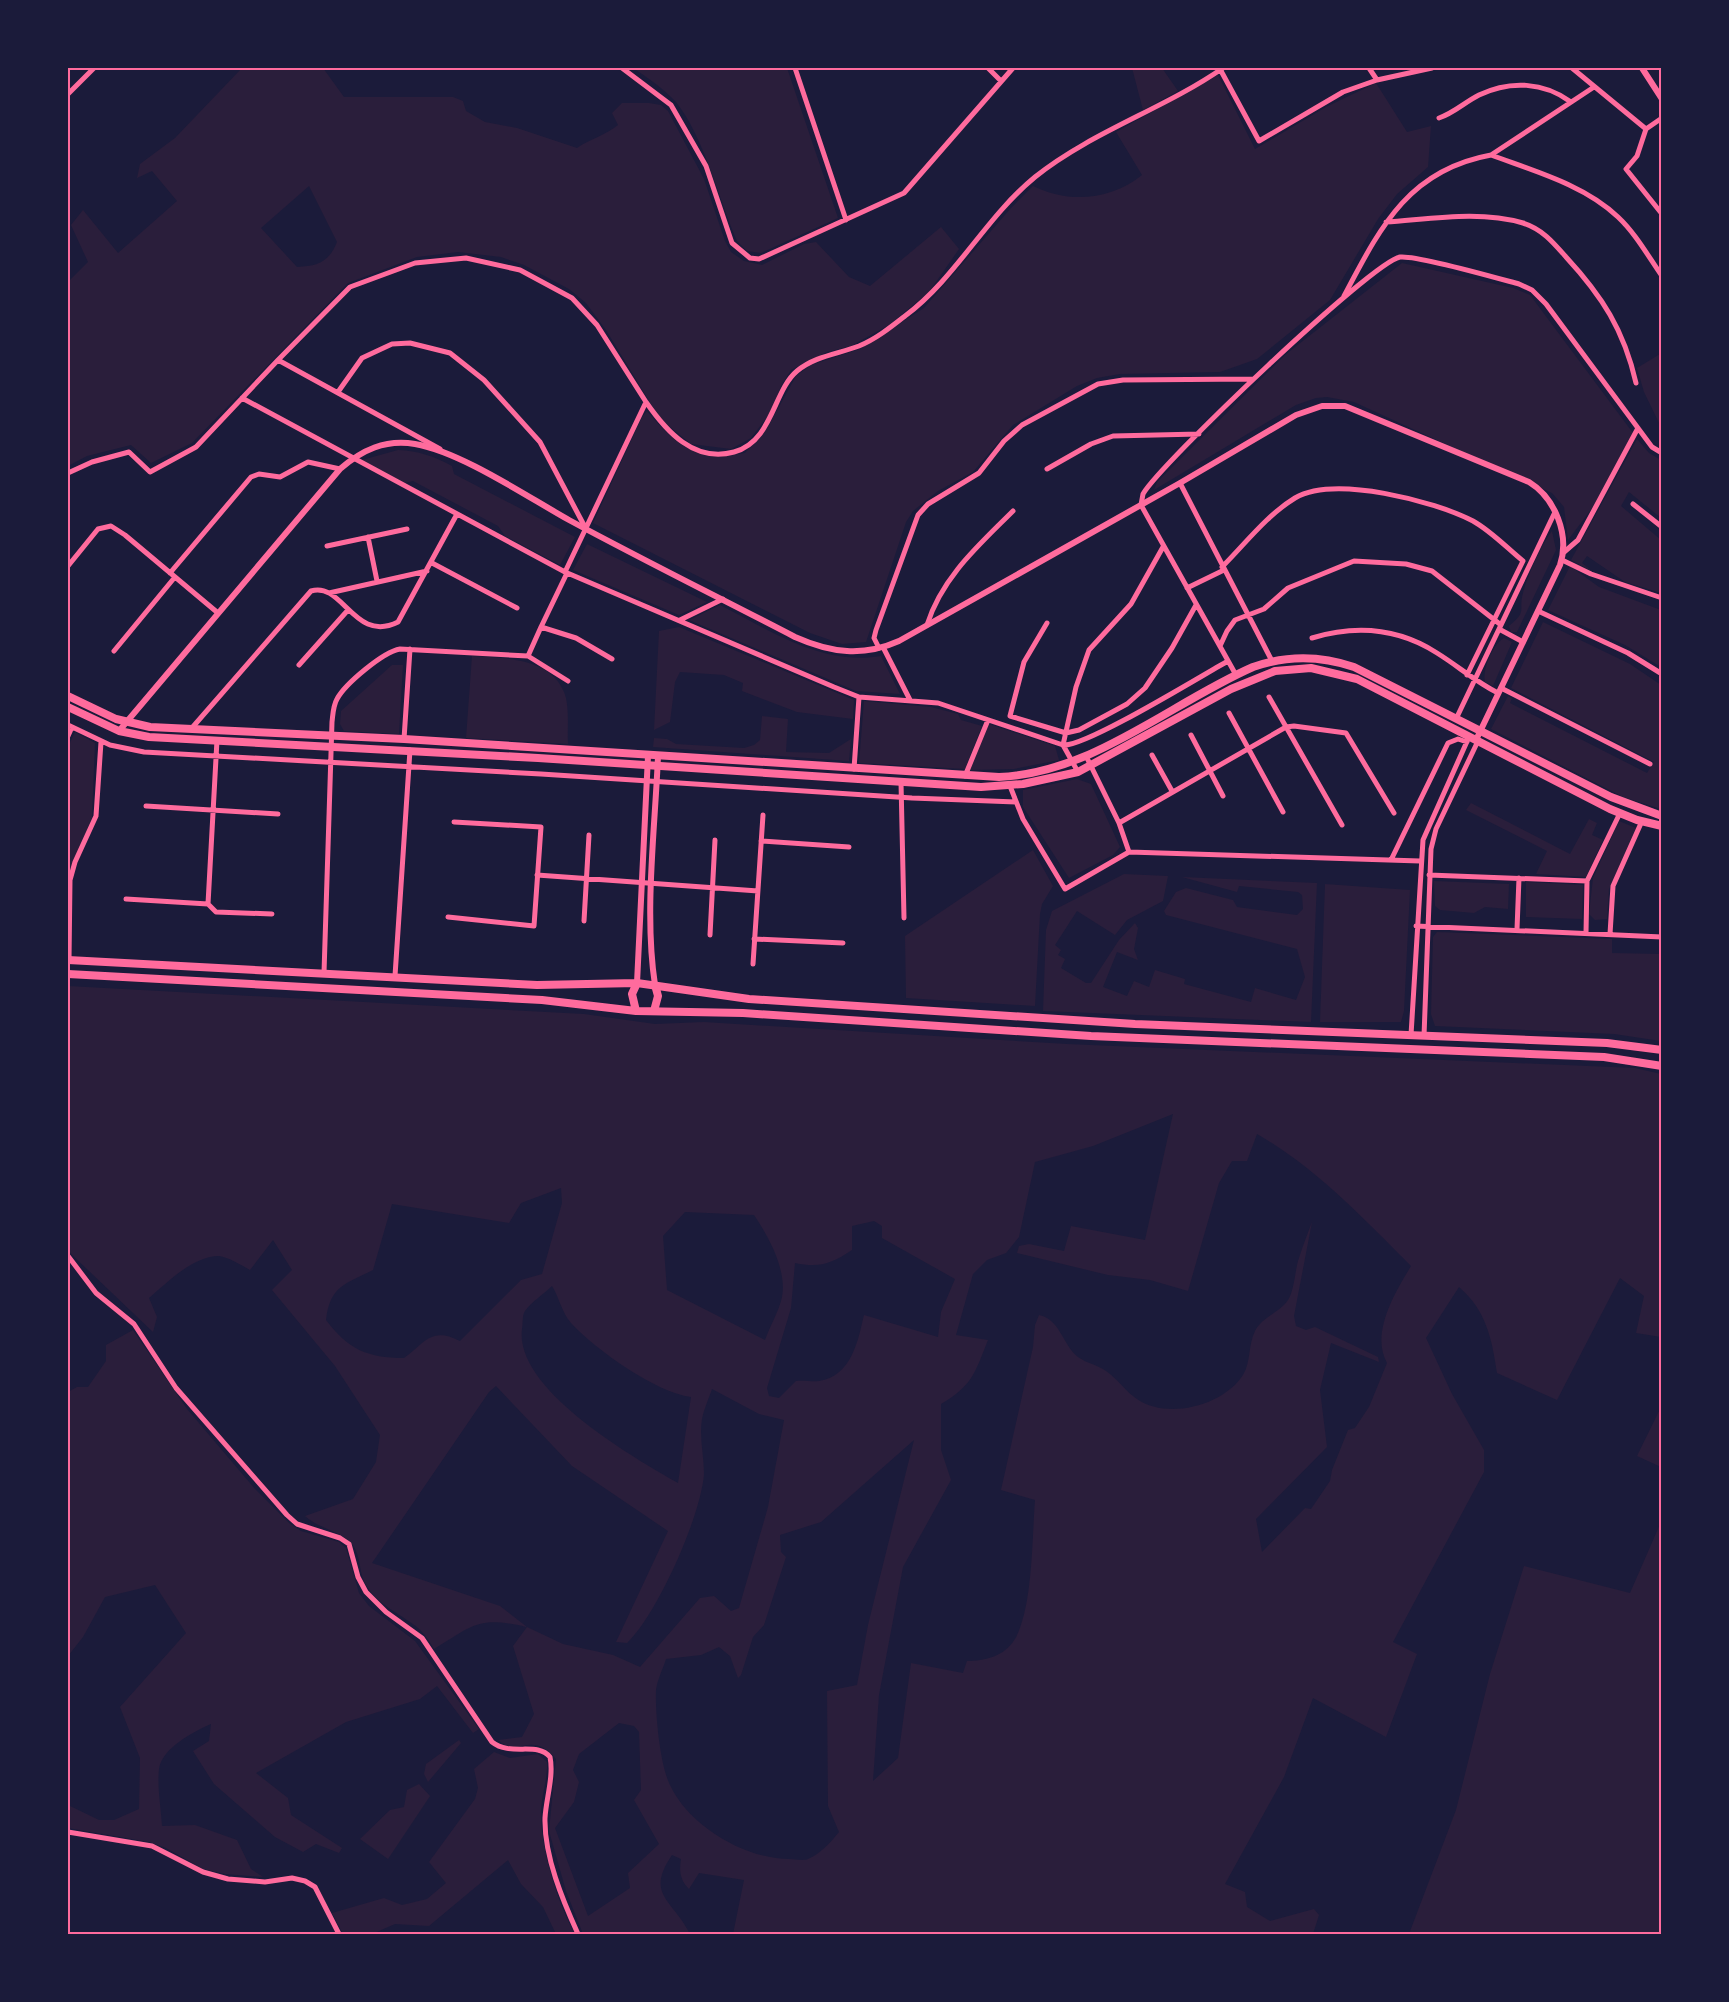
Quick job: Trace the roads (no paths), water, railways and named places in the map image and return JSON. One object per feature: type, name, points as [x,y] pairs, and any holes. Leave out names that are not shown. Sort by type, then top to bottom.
[{"type":"highway","points":[[68,960],[537,985],[637,983],[720,996],[841,1006],[1203,1028],[1607,1043],[1662,1050]]},
{"type":"highway","points":[[68,974],[542,1000],[636,1011],[743,1012],[1091,1036],[1604,1058],[1662,1066]]},
{"type":"highway","points":[[636,1011],[632,994],[637,983]]},
{"type":"highway","points":[[654,1011],[658,996],[655,985]]},
{"type":"main road","points":[[68,696],[126,722],[150,727],[404,740],[965,776],[1023,775],[1073,762],[1086,756],[1236,675],[1272,661],[1305,657],[1346,664],[1619,801],[1662,816]]},
{"type":"main road","points":[[68,707],[119,731],[150,737],[410,750],[901,782],[1010,786],[1078,772],[1231,689],[1275,671],[1293,668],[1320,669],[1348,676],[1620,813],[1662,826]]},
{"type":"street","points":[[68,94],[94,68]]},
{"type":"street","points":[[622,68],[671,105],[706,166],[732,243],[742,253],[759,260],[904,193],[1012,68]]},
{"type":"street","points":[[795,68],[846,220]]},
{"type":"street","points":[[988,68],[1001,81]]},
{"type":"street","points":[[68,473],[92,462],[129,452],[150,472],[196,447],[350,287],[422,261],[466,258],[520,270],[572,298],[597,325],[646,402],[675,438],[691,447],[725,453],[745,447],[768,421],[790,378],[797,371],[810,362],[862,345],[878,336],[930,297],[979,236],[1035,177],[1063,158],[1194,88],[1221,68],[1259,141],[1342,92],[1377,80],[1432,68]]},
{"type":"street","points":[[1369,68],[1377,80]]},
{"type":"street","points":[[1572,68],[1646,129]]},
{"type":"street","points":[[1642,68],[1662,99]]},
{"type":"street","points":[[1439,118],[1484,93],[1511,87],[1545,87],[1571,102]]},
{"type":"street","points":[[1343,299],[1386,222],[1409,194],[1432,175],[1466,161],[1491,155],[1594,87]]},
{"type":"street","points":[[1662,118],[1646,129],[1637,156],[1626,169],[1662,214]]},
{"type":"street","points":[[1491,155],[1571,186],[1609,209],[1630,231],[1662,276]]},
{"type":"street","points":[[1386,222],[1493,218],[1521,223],[1543,233],[1591,284],[1609,309],[1625,346],[1636,383]]},
{"type":"street","points":[[1236,675],[1141,505],[1146,489],[1252,379],[1343,299],[1394,259],[1404,257],[1525,286],[1546,304],[1652,447],[1662,453]]},
{"type":"street","points":[[338,392],[362,358],[392,344],[410,342],[450,353],[484,381],[540,442],[586,529]]},
{"type":"street","points":[[278,360],[586,529],[821,648],[853,653],[881,648],[927,625],[1141,505],[1296,415],[1314,408],[1338,405],[1379,419],[1529,482],[1542,491],[1555,512],[1563,556],[1591,574],[1662,598]]},
{"type":"street","points":[[910,700],[874,638],[918,515],[928,504],[979,472],[1004,441],[1022,425],[1087,389],[1112,381],[1252,379]]},
{"type":"street","points":[[242,398],[566,572],[859,697],[938,703],[1063,745],[1075,744],[1094,736],[1228,661]]},
{"type":"street","points":[[528,656],[646,402]]},
{"type":"street","points":[[1411,1035],[1420,861],[1425,833],[1472,740],[1480,732],[1563,556],[1578,540],[1638,428]]},
{"type":"street","points":[[1047,469],[1091,444],[1113,436],[1198,434]]},
{"type":"street","points":[[119,731],[340,469],[371,448],[392,443],[414,444],[442,450]]},
{"type":"street","points":[[114,651],[251,477],[259,474],[280,477],[308,462],[340,469]]},
{"type":"street","points":[[1180,483],[1246,615],[1272,661]]},
{"type":"street","points":[[1187,588],[1223,569],[1272,516],[1302,495],[1331,490],[1392,495],[1473,522],[1523,561],[1467,675]]},
{"type":"street","points":[[1633,504],[1662,527]]},
{"type":"street","points":[[927,625],[938,596],[956,570],[1013,511]]},
{"type":"street","points":[[1456,719],[1555,512]]},
{"type":"street","points":[[191,729],[309,592],[317,589],[329,593],[348,610],[372,626],[395,624],[402,618],[457,514]]},
{"type":"street","points":[[68,566],[94,533],[105,526],[119,530],[218,613]]},
{"type":"street","points":[[327,546],[406,529]]},
{"type":"street","points":[[368,537],[377,581]]},
{"type":"street","points":[[1078,772],[1063,745],[1076,687],[1090,648],[1131,604],[1163,547]]},
{"type":"street","points":[[1220,646],[1229,627],[1246,615],[1264,609],[1279,594],[1312,576],[1348,562],[1364,561],[1406,564],[1432,571],[1500,627],[1523,642]]},
{"type":"street","points":[[432,563],[517,608]]},
{"type":"street","points":[[329,593],[427,571]]},
{"type":"street","points":[[680,620],[723,599]]},
{"type":"street","points":[[1047,623],[1024,662],[1010,716],[1066,733],[1079,730],[1114,712],[1141,693],[1172,648],[1196,605]]},
{"type":"street","points":[[299,665],[348,610]]},
{"type":"street","points":[[1538,611],[1628,652],[1662,674]]},
{"type":"street","points":[[541,627],[576,638],[612,659]]},
{"type":"street","points":[[1312,638],[1344,630],[1387,633],[1431,649],[1475,681],[1500,690],[1650,764]]},
{"type":"street","points":[[404,740],[410,649]]},
{"type":"street","points":[[324,973],[331,737],[333,711],[342,692],[385,655],[394,650],[410,649],[528,656],[568,681]]},
{"type":"street","points":[[854,769],[859,697]]},
{"type":"street","points":[[1269,697],[1342,825]]},
{"type":"street","points":[[1229,713],[1283,812]]},
{"type":"street","points":[[965,776],[988,720]]},
{"type":"street","points":[[68,736],[70,726],[101,742],[132,751],[409,766],[902,798],[1016,802]]},
{"type":"street","points":[[1119,823],[1209,769],[1248,750],[1286,727],[1303,726],[1346,733],[1394,813]]},
{"type":"street","points":[[1191,735],[1223,796]]},
{"type":"street","points":[[208,904],[217,740]]},
{"type":"street","points":[[1391,860],[1448,743],[1454,740],[1472,740]]},
{"type":"street","points":[[1424,1036],[1429,875],[1434,836],[1472,740]]},
{"type":"street","points":[[68,960],[70,880],[75,862],[96,816],[101,742]]},
{"type":"street","points":[[394,976],[410,750]]},
{"type":"street","points":[[1152,755],[1172,791]]},
{"type":"street","points":[[637,983],[648,756]]},
{"type":"street","points":[[655,985],[651,957],[658,756]]},
{"type":"street","points":[[1086,756],[1119,823],[1129,852]]},
{"type":"street","points":[[901,782],[904,918]]},
{"type":"street","points":[[1010,786],[1016,802],[1065,889],[1129,852],[1420,861]]},
{"type":"street","points":[[146,806],[278,814]]},
{"type":"street","points":[[1586,933],[1587,882],[1620,813]]},
{"type":"street","points":[[753,964],[763,815]]},
{"type":"street","points":[[1610,934],[1613,886],[1642,821]]},
{"type":"street","points":[[448,917],[534,926],[540,827],[454,822]]},
{"type":"street","points":[[584,921],[589,835]]},
{"type":"street","points":[[710,935],[715,840]]},
{"type":"street","points":[[761,841],[849,847]]},
{"type":"street","points":[[537,875],[758,891]]},
{"type":"street","points":[[1429,875],[1587,882]]},
{"type":"street","points":[[1516,929],[1519,878]]},
{"type":"street","points":[[126,899],[208,904],[216,912],[272,914]]},
{"type":"street","points":[[1416,926],[1662,937]]},
{"type":"street","points":[[754,939],[843,943]]},
{"type":"street","points":[[68,1256],[90,1287],[134,1324],[176,1388],[287,1515],[297,1524],[340,1538],[349,1544],[358,1576],[366,1592],[386,1612],[410,1626],[422,1638],[492,1742],[509,1751],[536,1749],[550,1757],[545,1818],[547,1838],[560,1886],[578,1935]]},
{"type":"street","points":[[68,1832],[152,1846],[203,1872],[228,1879],[265,1882],[292,1878],[305,1881],[315,1887],[339,1935]]}]
